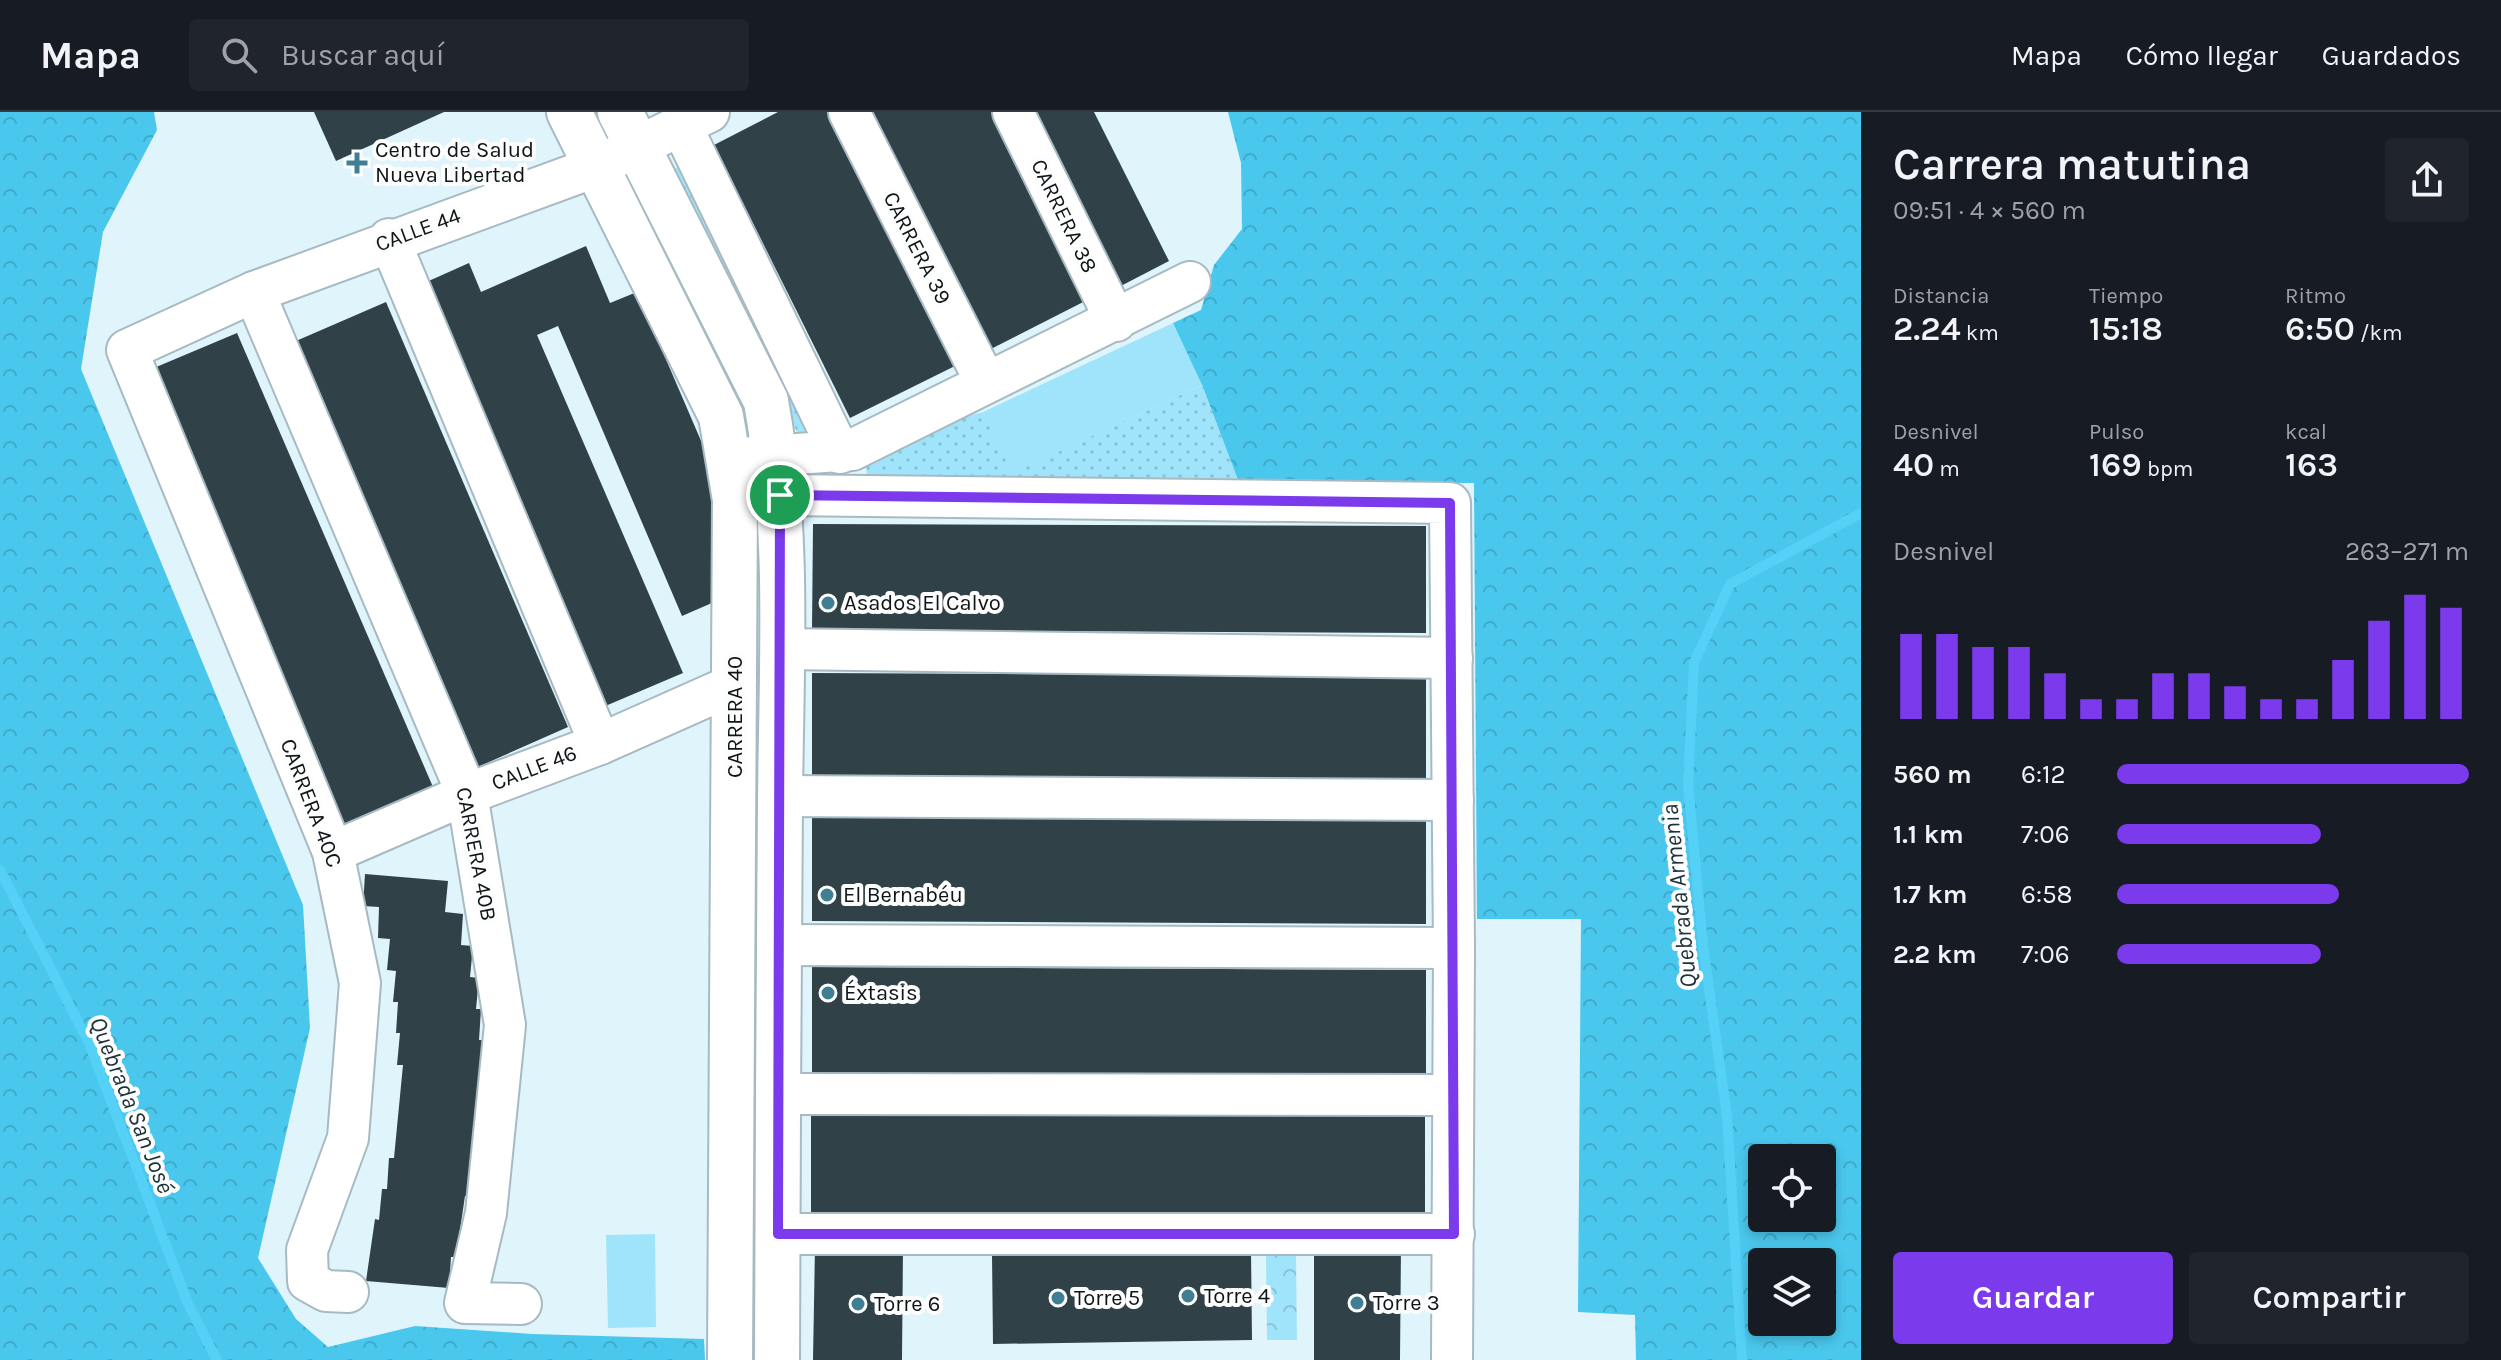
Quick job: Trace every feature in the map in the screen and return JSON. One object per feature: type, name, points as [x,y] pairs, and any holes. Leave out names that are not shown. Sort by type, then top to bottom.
[{"type":"street","name":"CARRERA 40","points":[[569,112],[721,416],[732,479],[735,684],[730,1360]]},
{"type":"street","name":"CARRERA 39","points":[[849,112],[986,383]]},
{"type":"street","name":"CARRERA 38","points":[[1013,112],[1116,321]]},
{"type":"street","name":"CALLE 44","points":[[127,350],[254,292],[389,239],[595,167],[629,129],[695,119]]},
{"type":"street","points":[[695,119],[840,453]]},
{"type":"street","name":"CARRERA 40","points":[[629,129],[766,401],[778,475],[783,649],[777,1360]]},
{"type":"street","points":[[389,239],[600,744]]},
{"type":"street","points":[[778,475],[852,450],[1190,282]]},
{"type":"street","name":"CARRERA 40B","points":[[254,292],[467,794],[505,1025],[486,1213],[465,1303],[521,1304]]},
{"type":"street","name":"CARRERA 40C","points":[[127,350],[333,852],[360,983],[348,1138],[307,1250],[308,1281],[326,1291],[348,1292]]},
{"type":"street","points":[[732,479],[778,475],[1450,503],[1454,948],[1452,1360]]},
{"type":"street","points":[[783,649],[1452,658]]},
{"type":"street","name":"CALLE 46","points":[[333,852],[467,794],[600,744],[735,684]]},
{"type":"street","points":[[780,796],[1453,800]]},
{"type":"street","points":[[779,945],[1454,948]]},
{"type":"street","points":[[778,1094],[1452,1095]]},
{"type":"street","points":[[778,1234],[1454,1234]]},
{"type":"green space","points":[[0,112],[154,112],[157,130],[103,232],[81,369],[303,905],[310,1028],[258,1258],[296,1319],[328,1347],[415,1326],[532,1334],[704,1339],[705,1360],[0,1360]]},
{"type":"green space","points":[[1228,112],[1861,112],[1861,1360],[1636,1360],[1635,1315],[1578,1312],[1581,919],[1477,919],[1474,483],[1239,483],[1202,385],[1173,323],[1201,310],[1214,265],[1242,229],[1241,163]]},
{"type":"green space","points":[[682,165],[812,430],[799,436],[668,172]]},
{"type":"green space","points":[[641,183],[757,417],[744,423],[628,189]]},
{"type":"green space","points":[[1173,323],[1202,385],[1011,474],[983,412]]},
{"type":"green space","points":[[1202,385],[1239,483],[867,483],[866,465],[961,418],[983,412],[1012,473]]},
{"type":"green space","points":[[753,709],[758,709],[757,1360],[752,1360]]},
{"type":"green space","points":[[655,1234],[656,1327],[608,1328],[606,1235]]},
{"type":"green space","points":[[1266,1255],[1296,1255],[1297,1340],[1267,1340]]},
{"type":"building","points":[[314,112],[444,112],[336,161]]},
{"type":"building","points":[[778,112],[833,112],[959,364],[850,418],[714,145]]},
{"type":"building","points":[[865,112],[1001,112],[1093,297],[985,352]]},
{"type":"building","points":[[1027,112],[1094,112],[1169,261],[1115,289]]},
{"type":"building","points":[[586,246],[610,303],[637,292],[720,485],[720,571],[712,574],[721,599],[682,616],[558,326],[537,335],[683,673],[603,707],[422,284],[469,263],[481,292]]},
{"type":"building","points":[[386,302],[568,727],[471,770],[289,344]]},
{"type":"building","points":[[237,333],[433,787],[336,829],[142,373]]},
{"type":"building","points":[[813,524],[1426,526],[1426,633],[812,630]]},
{"type":"building","points":[[812,673],[1426,676],[1426,782],[812,779]]},
{"type":"building","points":[[812,815],[1426,818],[1426,924],[812,921]]},
{"type":"building","points":[[365,874],[448,881],[445,912],[463,914],[461,945],[473,946],[470,977],[479,978],[476,1009],[481,1009],[479,1040],[483,1040],[470,1196],[465,1196],[456,1257],[451,1257],[449,1288],[366,1281],[375,1219],[379,1220],[382,1189],[387,1189],[389,1158],[394,1158],[403,1065],[397,1065],[400,1033],[396,1033],[398,1002],[393,1002],[396,971],[387,970],[390,939],[378,938],[379,907],[363,906]]},
{"type":"building","points":[[812,967],[1426,970],[1426,1076],[812,1073]]},
{"type":"building","points":[[811,1113],[1425,1116],[1425,1223],[811,1220]]},
{"type":"building","name":"Torre 3","points":[[1314,1243],[1401,1246],[1400,1360],[1314,1360]]},
{"type":"building","name":"Torre 6","points":[[815,1247],[903,1248],[902,1360],[813,1360]]},
{"type":"building","points":[[1251,1251],[1252,1340],[993,1344],[992,1254]]},
{"type":"waterway","name":"Quebrada Armenia","points":[[1742,1360],[1727,1116],[1703,946],[1688,784],[1694,663],[1730,584],[1861,513]]},
{"type":"waterway","name":"Quebrada San José","points":[[0,870],[89,1043],[189,1306],[217,1360]]},
{"type":"place","name":"Centro de Salud Nueva Libertad","points":[[357,163]]},
{"type":"place","name":"Asados El Calvo","points":[[828,603]]},
{"type":"place","name":"El Bernabéu","points":[[827,895]]},
{"type":"place","name":"Éxtasis","points":[[828,993]]},
{"type":"place","name":"Torre 4","points":[[1188,1296]]},
{"type":"place","name":"Torre 5","points":[[1058,1298]]},
{"type":"place","name":"Torre 3","points":[[1357,1303]]},
{"type":"place","name":"Torre 6","points":[[858,1304]]},
{"type":"route","points":[[780,495],[1450,503],[1454,1234],[778,1234],[783,649],[780,495]]}]
